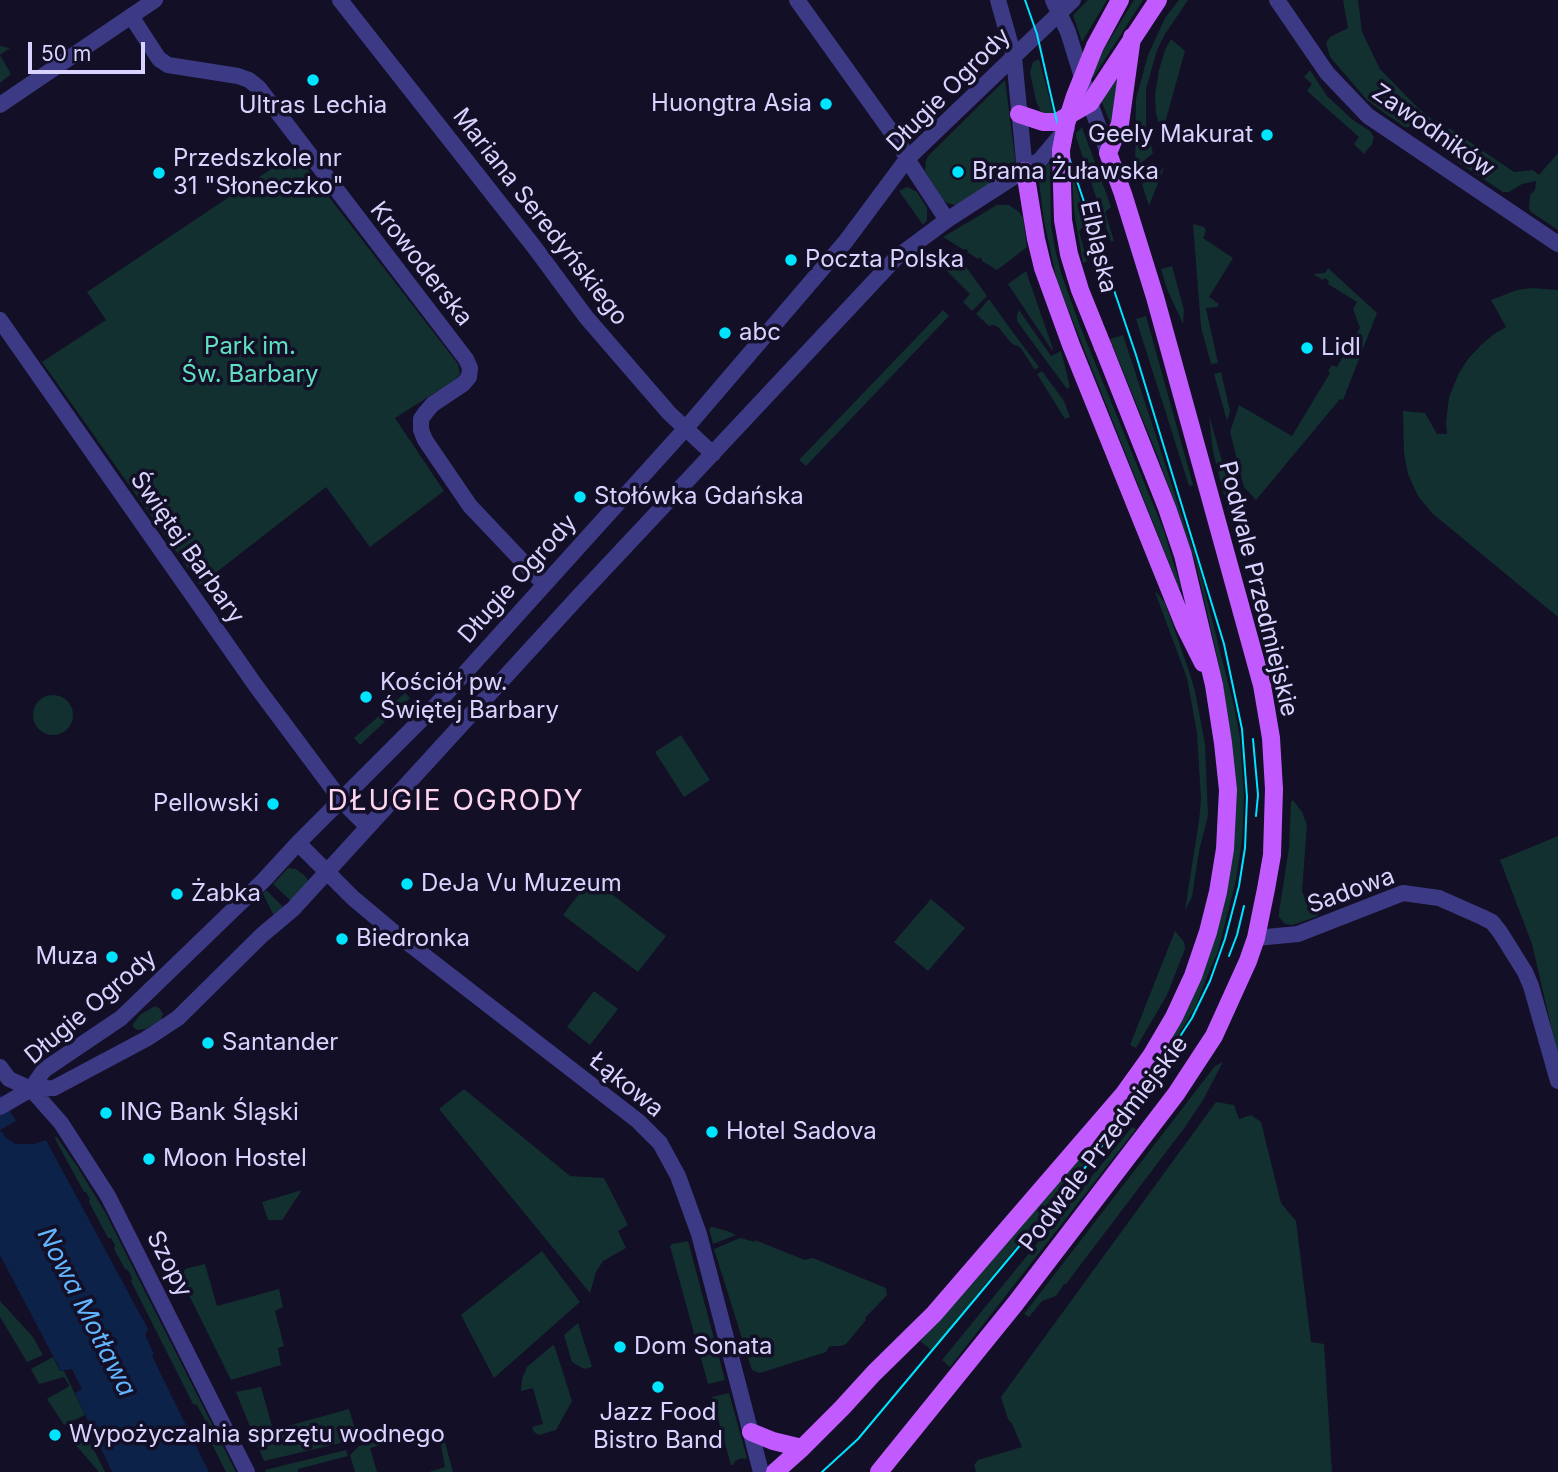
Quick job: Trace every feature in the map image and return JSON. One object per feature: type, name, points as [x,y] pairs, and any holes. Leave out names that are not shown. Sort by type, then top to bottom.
[{"type":"main road","name":"Elbląska","points":[[1103,346],[1080,290],[1069,254],[1063,220],[1061,150],[1066,124],[1080,84],[1095,46],[1120,0]]},
{"type":"main road","points":[[1019,114],[1043,122],[1057,122],[1090,103],[1158,0]]},
{"type":"main road","points":[[1108,153],[1119,124],[1132,37]]},
{"type":"main road","name":"Podwale Przedmiejskie","points":[[878,1472],[1015,1304],[1176,1094],[1213,1036],[1248,961],[1256,939],[1272,855],[1274,789],[1271,738],[1262,685],[1154,297],[1108,153]]},
{"type":"main road","points":[[1026,171],[1043,268],[1066,332],[1184,625],[1214,685]]},
{"type":"main road","name":"Podwale Przedmiejskie","points":[[775,1472],[934,1314],[1123,1094],[1151,1056],[1174,1017],[1193,976],[1208,932],[1218,892],[1228,790],[1214,685],[1183,555],[1103,346]]},
{"type":"main road","points":[[751,1432],[802,1448]]},
{"type":"street","points":[[0,105],[155,0]]},
{"type":"street","name":"Mariana Seredyńskiego","points":[[341,0],[586,317],[669,413],[713,454]]},
{"type":"street","points":[[797,0],[900,145],[947,220]]},
{"type":"street","points":[[998,0],[1014,57],[1026,171]]},
{"type":"street","points":[[1073,0],[1056,6],[1068,32],[1108,153]]},
{"type":"street","name":"Zawodników","points":[[1277,0],[1326,73],[1368,116],[1558,244]]},
{"type":"street","name":"Długie Ogrody","points":[[31,1089],[44,1070],[121,1018],[263,881],[436,705],[686,428],[846,241],[907,159],[1014,57],[1056,6]]},
{"type":"street","name":"Krowoderska","points":[[131,16],[159,59],[167,65],[238,76],[259,88],[466,359],[470,368],[469,377],[433,404],[421,419],[421,430],[470,506],[544,584]]},
{"type":"street","name":"Długie Ogrody","points":[[31,1089],[54,1088],[146,1039],[177,1018],[262,935],[293,909],[579,596],[896,258],[947,220],[1040,160],[1090,103]]},
{"type":"street","name":"Świętej Barbary","points":[[0,320],[256,686],[341,800],[368,827]]},
{"type":"street","name":"Łąkowa","points":[[298,843],[353,898],[638,1121],[660,1143],[678,1176],[699,1234],[761,1472]]},
{"type":"street","name":"Sadowa","points":[[1256,939],[1298,934],[1404,893],[1438,898],[1482,917],[1492,922],[1500,932],[1525,972],[1558,1081]]},
{"type":"street","name":"Szopy","points":[[0,1068],[9,1079],[31,1089],[68,1132],[108,1196],[247,1472]]},
{"type":"street","points":[[3,1105],[31,1089]]},
{"type":"green space","points":[[1088,0],[1107,0],[1082,42],[1073,15]]},
{"type":"green space","points":[[1134,0],[1143,0],[1093,78],[1104,49]]},
{"type":"green space","points":[[1179,0],[1188,0],[1157,50],[1146,89],[1146,127],[1153,153],[1135,168],[1136,99],[1148,55],[1165,18]]},
{"type":"green space","points":[[1343,0],[1358,0],[1362,32],[1380,69],[1432,119],[1427,123],[1418,127],[1405,127],[1367,100],[1330,57],[1326,43],[1330,37],[1348,28]]},
{"type":"green space","points":[[1171,39],[1185,51],[1165,123],[1161,124],[1156,114],[1155,95],[1159,70]]},
{"type":"green space","points":[[0,46],[10,48],[0,55]]},
{"type":"green space","points":[[0,55],[11,74],[0,83]]},
{"type":"green space","points":[[1039,59],[1054,116],[1041,112],[1036,101],[1030,72],[1033,62]]},
{"type":"green space","points":[[1310,70],[1327,96],[1374,137],[1364,154],[1354,144],[1359,137],[1307,91],[1312,84],[1304,77]]},
{"type":"green space","points":[[1120,73],[1112,125],[1111,125],[1101,100]]},
{"type":"green space","points":[[1005,80],[1016,165],[960,203],[947,203],[925,171],[926,160]]},
{"type":"green space","points":[[1082,127],[1111,207],[1105,212],[1114,241],[1111,242],[1076,137]]},
{"type":"green space","points":[[1449,128],[1514,172],[1533,170],[1539,175],[1558,153],[1558,230],[1529,209],[1530,195],[1535,190],[1536,181],[1503,192],[1456,161],[1445,136]]},
{"type":"green space","name":"Park im. Św. Barbary","points":[[295,153],[458,364],[460,374],[455,380],[395,418],[444,491],[370,547],[326,487],[200,585],[42,362],[106,320],[87,292]]},
{"type":"green space","points":[[1050,162],[1051,225],[1061,273],[1164,531],[1181,588],[1057,281],[1044,221],[1038,174]]},
{"type":"green space","points":[[1164,168],[1149,206],[1142,184]]},
{"type":"green space","points":[[1072,174],[1098,256],[1095,257],[1084,226],[1079,231],[1087,261],[1083,263],[1074,211]]},
{"type":"green space","points":[[907,187],[917,192],[927,208],[927,220],[923,225],[899,191]]},
{"type":"green space","points":[[997,205],[1009,205],[1019,212],[1023,218],[1027,247],[997,270],[943,237]]},
{"type":"green space","points":[[1193,224],[1204,227],[1206,231],[1203,238],[1233,258],[1209,297],[1219,304],[1217,307],[1206,308],[1218,363],[1211,364],[1201,327]]},
{"type":"green space","points":[[945,250],[961,260],[987,296],[972,311],[963,302],[970,294],[935,259]]},
{"type":"green space","points":[[1172,266],[1184,310],[1183,324],[1161,269]]},
{"type":"green space","points":[[1328,268],[1377,313],[1343,400],[1340,399],[1256,500],[1244,487],[1230,432],[1239,405],[1292,436],[1330,373],[1328,371],[1332,365],[1337,367],[1360,328],[1353,309],[1357,302],[1328,284],[1329,281],[1325,278],[1323,280],[1313,274],[1325,273]]},
{"type":"green space","points":[[1026,271],[1053,349],[1052,350],[1008,284]]},
{"type":"green space","points":[[1517,290],[1558,290],[1558,617],[1433,514],[1418,496],[1408,474],[1404,453],[1403,411],[1425,413],[1437,434],[1447,434],[1449,397],[1459,373],[1481,345],[1506,327],[1491,300]]},
{"type":"green space","points":[[989,299],[1039,367],[1035,370],[1020,347],[1012,344],[999,328],[989,326],[976,314]]},
{"type":"green space","points":[[943,310],[949,316],[806,466],[799,460]]},
{"type":"green space","points":[[1019,310],[1051,356],[1061,351],[1070,387],[1067,389],[1017,321]]},
{"type":"green space","points":[[1146,316],[1193,485],[1189,486],[1136,319]]},
{"type":"green space","points":[[1123,335],[1199,568],[1233,702],[1240,738],[1244,797],[1242,840],[1236,880],[1218,951],[1195,1008],[1163,1059],[1091,1156],[931,1350],[920,1341],[1002,1247],[1203,971],[1218,926],[1231,739],[1224,691],[1196,564],[1158,457],[1110,339]]},
{"type":"green space","points":[[1042,371],[1064,401],[1070,417],[1065,419],[1037,374]]},
{"type":"green space","points":[[1221,372],[1230,411],[1227,421],[1214,374]]},
{"type":"green space","points":[[1209,415],[1233,500],[1235,519],[1229,514],[1213,452]]},
{"type":"green space","points":[[1155,592],[1165,603],[1190,674],[1205,744],[1208,816],[1192,897],[1185,910],[1201,799],[1197,733],[1187,678]]},
{"type":"green space","points":[[405,693],[410,698],[360,745],[354,738]]},
{"type":"green space","points":[[53,695],[67,701],[73,715],[67,729],[53,735],[39,729],[33,715],[39,701]]},
{"type":"green space","points":[[681,735],[710,780],[684,797],[655,752]]},
{"type":"green space","points":[[1293,800],[1307,825],[1302,891],[1309,909],[1320,905],[1321,908],[1318,916],[1293,925],[1285,924],[1279,917],[1279,912]]},
{"type":"green space","points":[[1558,836],[1558,1056],[1532,944],[1500,860]]},
{"type":"green space","points":[[288,868],[296,869],[308,881],[291,901],[273,884]]},
{"type":"green space","points":[[591,878],[666,936],[638,972],[563,915]]},
{"type":"green space","points":[[266,890],[284,908],[274,916],[263,894]]},
{"type":"green space","points":[[931,899],[965,928],[928,971],[894,942]]},
{"type":"green space","points":[[1175,931],[1184,942],[1185,949],[1167,995],[1136,1048],[1130,1045]]},
{"type":"green space","points":[[594,991],[618,1009],[590,1045],[567,1027]]},
{"type":"green space","points":[[155,1006],[163,1014],[161,1020],[145,1029],[137,1030],[133,1027],[141,1014]]},
{"type":"green space","points":[[1223,1062],[1185,1127],[1066,1284],[1056,1296],[1042,1301],[1029,1317],[1024,1314],[1215,1066]]},
{"type":"green space","points":[[464,1089],[570,1176],[604,1178],[628,1225],[618,1231],[626,1248],[603,1261],[596,1272],[590,1293],[439,1109]]},
{"type":"green space","points":[[1216,1102],[1234,1105],[1239,1119],[1251,1115],[1261,1122],[1281,1203],[1296,1221],[1311,1342],[1324,1344],[1332,1472],[976,1472],[974,1465],[978,1460],[1022,1447],[1001,1397]]},
{"type":"green space","points":[[1132,1127],[1136,1129],[950,1367],[942,1360]]},
{"type":"green space","points":[[56,1136],[105,1212],[236,1472],[226,1472],[202,1424],[205,1420],[197,1405],[193,1404],[131,1281],[128,1270],[114,1249],[111,1238],[108,1238],[89,1202],[90,1199],[55,1139]]},
{"type":"green space","points":[[302,1190],[282,1220],[268,1220],[262,1202]]},
{"type":"green space","points":[[709,1228],[736,1235],[713,1244]]},
{"type":"green space","points":[[740,1238],[755,1240],[805,1260],[813,1258],[886,1288],[887,1295],[865,1318],[846,1344],[829,1347],[826,1352],[760,1373],[752,1370],[714,1249]]},
{"type":"green space","points":[[688,1241],[725,1380],[708,1384],[670,1246]]},
{"type":"green space","points":[[542,1251],[580,1302],[494,1378],[461,1315]]},
{"type":"green space","points":[[205,1264],[217,1306],[279,1289],[283,1307],[275,1311],[284,1346],[278,1348],[281,1365],[231,1380],[181,1279],[185,1269]]},
{"type":"green space","points":[[0,1301],[33,1337],[43,1355],[27,1362],[0,1317]]},
{"type":"green space","points":[[578,1323],[592,1367],[584,1369],[572,1362],[564,1335]]},
{"type":"green space","points":[[553,1345],[572,1401],[556,1430],[539,1435],[532,1427],[543,1424],[533,1388],[521,1391],[522,1379],[527,1367]]},
{"type":"green space","points":[[53,1357],[60,1371],[64,1371],[85,1415],[64,1425],[47,1399],[69,1385],[64,1377],[39,1384],[31,1369]]},
{"type":"green space","points":[[261,1387],[273,1430],[349,1409],[358,1439],[264,1461],[236,1392]]},
{"type":"green space","points":[[729,1393],[747,1458],[735,1461],[733,1465],[712,1397]]},
{"type":"green space","points":[[80,1425],[105,1472],[99,1472],[67,1431]]},
{"type":"green space","points":[[438,1429],[443,1435],[453,1472],[429,1472],[445,1467]]},
{"type":"green space","points":[[386,1439],[391,1442],[370,1448],[377,1472],[355,1472],[350,1455],[359,1446]]},
{"type":"green space","points":[[346,1450],[348,1456],[298,1469],[298,1472],[265,1470]]},
{"type":"water","points":[[0,1094],[16,1121],[0,1130]]},
{"type":"water","name":"Nowa Motława","points":[[0,1130],[16,1144],[34,1144],[46,1140],[148,1329],[145,1335],[154,1354],[152,1356],[209,1472],[112,1472],[75,1393],[82,1389],[72,1369],[61,1371],[0,1255]]},
{"type":"tram line","points":[[822,1472],[858,1439],[1093,1158],[1164,1061],[1192,1018],[1210,981],[1239,886],[1245,848],[1247,797],[1242,729],[1224,644],[1136,355],[1057,122],[1037,34],[1025,0]]},
{"type":"tram line","points":[[1253,739],[1258,795],[1256,816]]},
{"type":"tram line","points":[[1229,956],[1244,906]]},
{"type":"place","name":"Ultras Lechia","points":[[313,80]]},
{"type":"place","name":"Huongtra Asia","points":[[826,104]]},
{"type":"place","name":"Geely Makurat","points":[[1267,135]]},
{"type":"place","name":"Brama Żuławska","points":[[958,172]]},
{"type":"place","name":"Przedszkole nr 31 \"Słoneczko\"","points":[[159,173]]},
{"type":"place","name":"Poczta Polska","points":[[791,260]]},
{"type":"place","name":"abc","points":[[725,333]]},
{"type":"place","name":"Lidl","points":[[1307,348]]},
{"type":"place","name":"Stołówka Gdańska","points":[[580,497]]},
{"type":"place","name":"Kościół pw. Świętej Barbary","points":[[366,697]]},
{"type":"place","name":"Pellowski","points":[[273,804]]},
{"type":"place","name":"DeJa Vu Muzeum","points":[[407,884]]},
{"type":"place","name":"Żabka","points":[[177,894]]},
{"type":"place","name":"Biedronka","points":[[342,939]]},
{"type":"place","name":"Muza","points":[[112,957]]},
{"type":"place","name":"Santander","points":[[208,1043]]},
{"type":"place","name":"ING Bank Śląski","points":[[106,1113]]},
{"type":"place","name":"Hotel Sadova","points":[[712,1132]]},
{"type":"place","name":"Moon Hostel","points":[[149,1159]]},
{"type":"place","name":"Dom Sonata","points":[[620,1347]]},
{"type":"place","name":"Jazz Food Bistro Band","points":[[658,1387]]},
{"type":"place","name":"Wypożyczalnia sprzętu wodnego","points":[[55,1435]]},
{"type":"district","name":"DŁUGIE OGRODY","points":[[456,802]]}]
